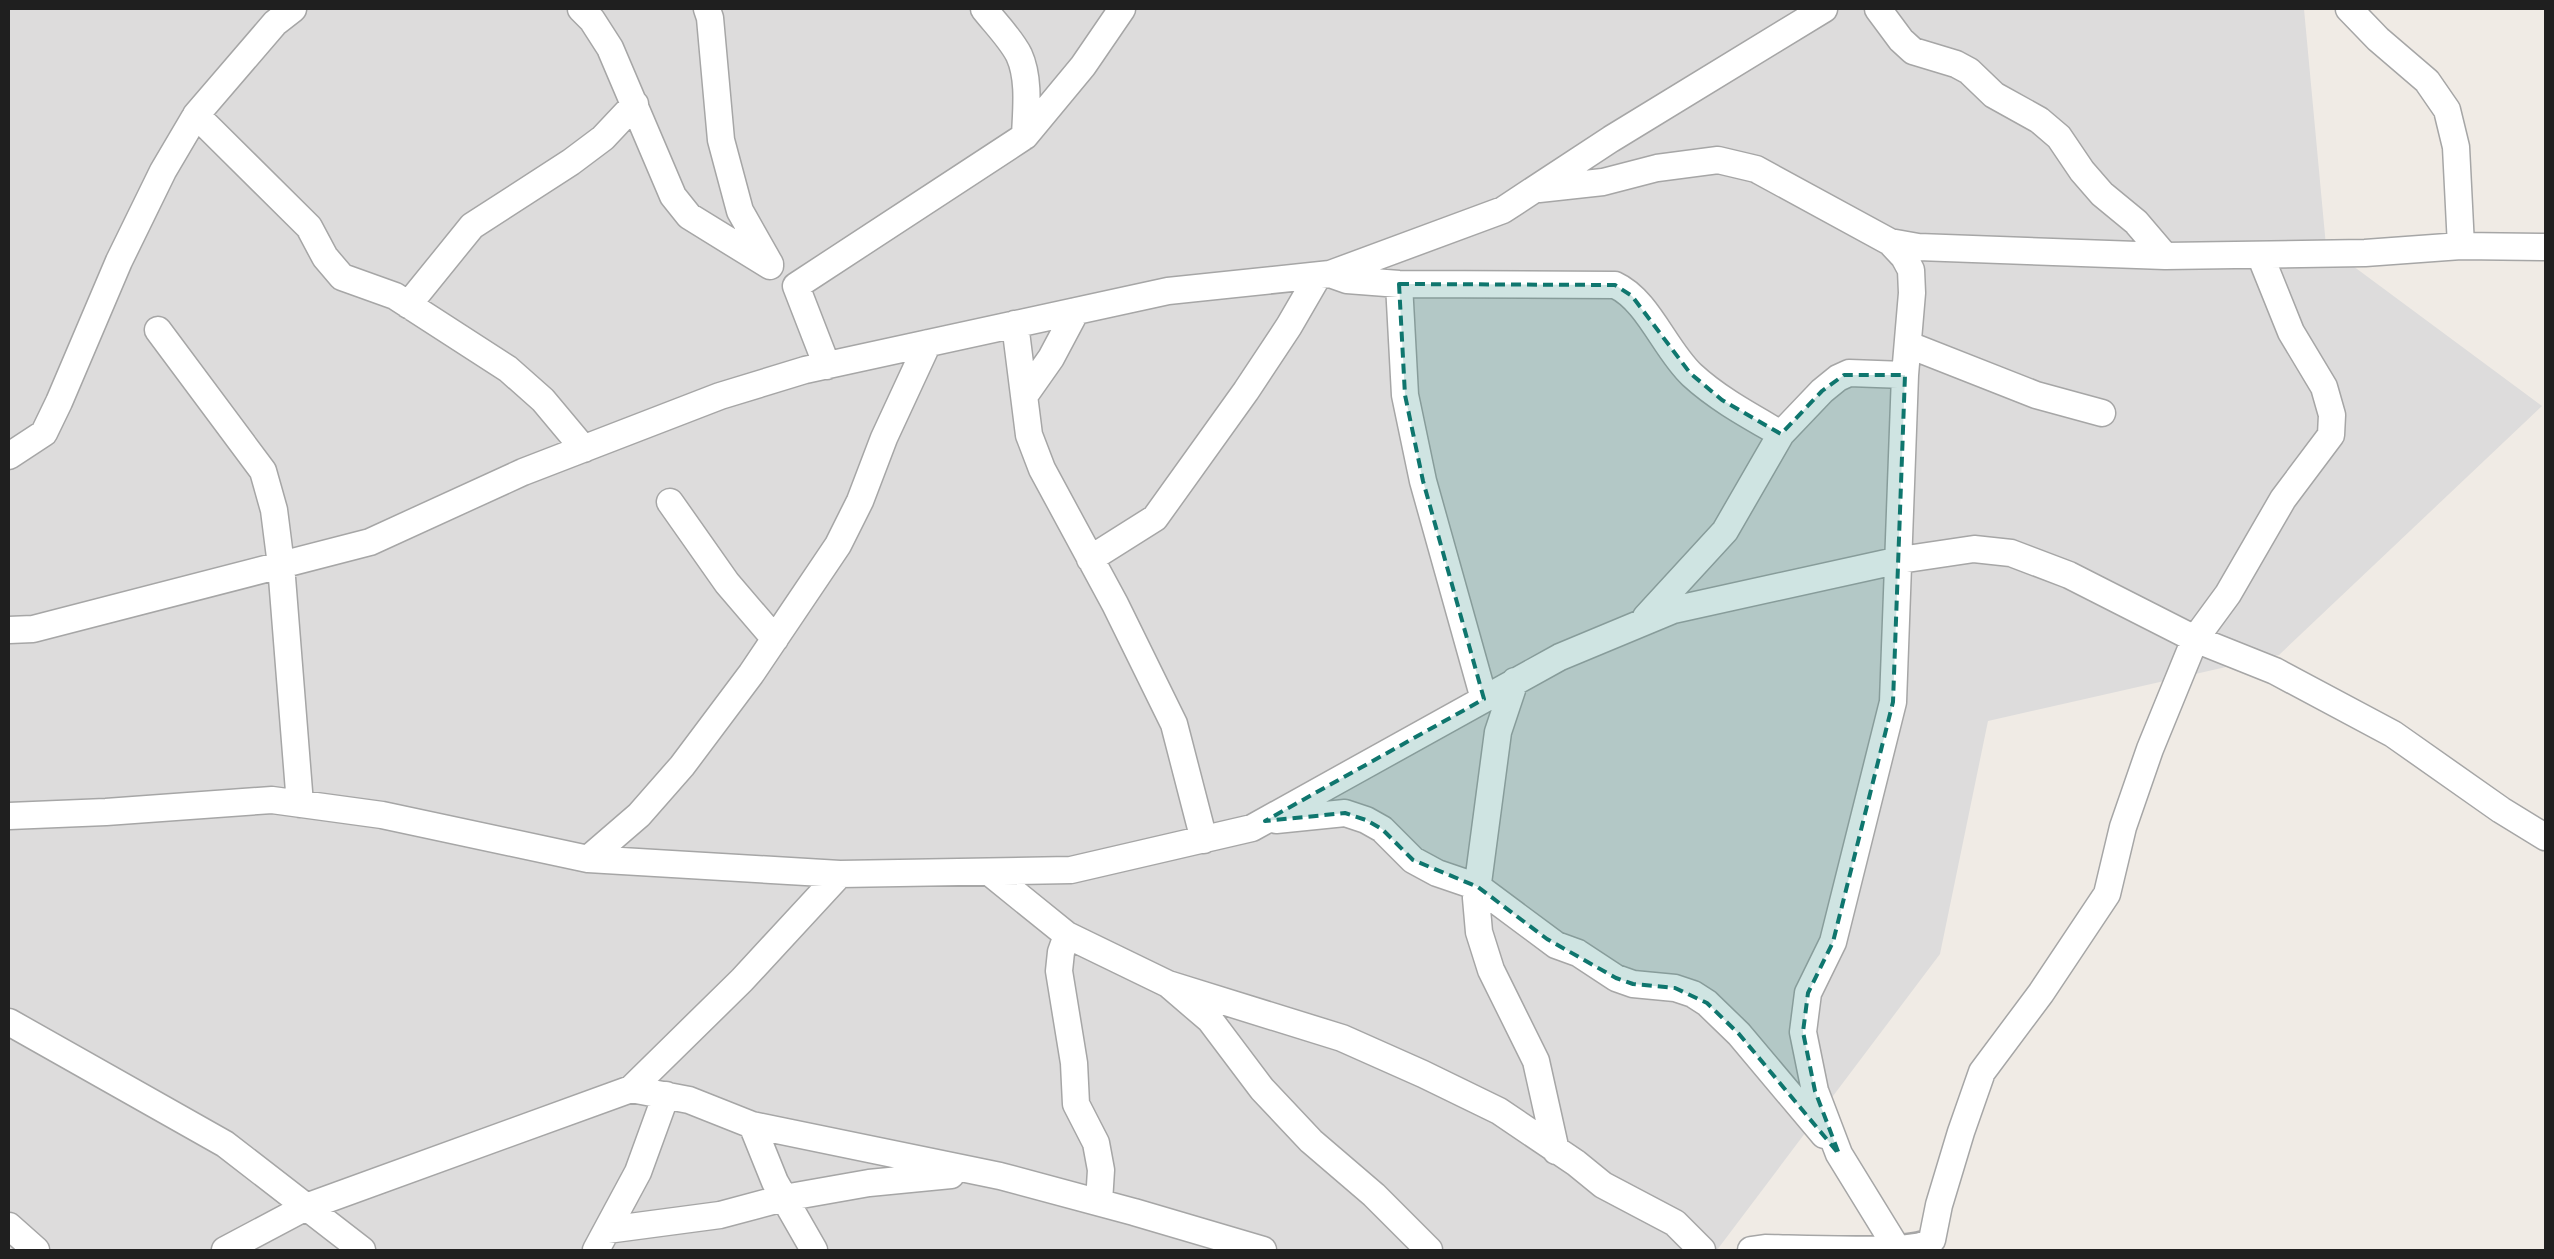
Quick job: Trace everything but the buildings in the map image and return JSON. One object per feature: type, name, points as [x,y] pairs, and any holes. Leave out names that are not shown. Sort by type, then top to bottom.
[{"type":"street","points":[[9,456],[44,433],[119,261],[163,170],[196,115],[275,23],[293,9]]},
{"type":"street","points":[[581,9],[592,20],[610,48],[673,196],[689,216],[770,266],[796,286],[827,366]]},
{"type":"street","points":[[707,9],[710,18],[721,140],[740,211],[770,266]]},
{"type":"street","points":[[984,9],[1019,54],[1023,67],[1027,103],[1024,136]]},
{"type":"street","points":[[796,286],[1024,136],[1082,66],[1122,9]]},
{"type":"street","points":[[1878,9],[1901,40],[1913,51],[1956,64],[1969,71],[1994,95],[2039,120],[2059,137],[2082,171],[2102,194],[2136,222],[2165,256]]},
{"type":"street","points":[[2349,9],[2378,39],[2427,81],[2447,110],[2456,147],[2461,246]]},
{"type":"street","points":[[9,630],[34,629],[370,542],[523,472],[720,396],[827,366],[1168,290],[1324,275],[1503,210],[1611,139],[1818,11]]},
{"type":"street","points":[[408,305],[472,226],[571,162],[603,138],[635,104]]},
{"type":"street","points":[[196,115],[309,227],[325,256],[342,277],[395,296],[508,369],[542,400],[584,449]]},
{"type":"street","points":[[1534,190],[1603,182],[1657,168],[1718,160],[1756,169],[1890,242],[1904,257],[1911,270],[1909,345],[1905,375],[1900,560],[1892,702],[1833,942],[1808,993],[1804,1032],[1814,1091],[1839,1154]]},
{"type":"street","points":[[1890,242],[1950,249],[2165,256],[2365,253],[2461,246],[2545,246]]},
{"type":"street","points":[[1751,1250],[1765,1248],[1897,1250],[1928,1245],[1932,1240],[1939,1205],[1960,1132],[1982,1072],[2041,993],[2107,894],[2123,827],[2150,749],[2195,639],[2228,594],[2283,499],[2323,448],[2332,431],[2332,415],[2324,386],[2291,332],[2260,255]]},
{"type":"street","points":[[1324,275],[1347,280],[1399,284],[1615,285],[1632,296],[1690,374],[1722,400],[1781,434]]},
{"type":"street","points":[[1090,559],[1155,518],[1246,391],[1324,275]]},
{"type":"street","points":[[1399,284],[1405,395],[1423,481],[1484,699]]},
{"type":"street","points":[[1025,395],[1051,358],[1076,311]]},
{"type":"street","points":[[1015,324],[1029,435],[1042,469],[1115,604],[1174,724],[1204,840]]},
{"type":"street","points":[[158,330],[263,471],[274,510],[281,565],[300,804]]},
{"type":"street","points":[[588,859],[639,816],[682,766],[752,674],[838,545],[860,501],[884,438],[928,343]]},
{"type":"street","points":[[1909,345],[2036,395],[2102,413]]},
{"type":"street","points":[[1640,624],[1725,531],[1781,434],[1822,391],[1849,373],[1905,375]]},
{"type":"street","points":[[670,502],[726,583],[775,639]]},
{"type":"street","points":[[9,816],[106,812],[272,800],[382,815],[588,859],[840,874],[1071,870],[1252,828],[1560,657],[1672,610],[1900,560],[1974,549],[2011,553],[2069,575],[2195,639],[2275,671],[2393,734],[2501,810],[2545,837]]},
{"type":"street","points":[[1515,681],[1498,732],[1478,887],[1479,932],[1491,970],[1536,1061],[1556,1151]]},
{"type":"street","points":[[1265,821],[1345,813],[1366,820],[1382,828],[1413,860],[1437,873],[1478,887],[1556,945],[1578,953],[1616,978],[1633,984],[1675,988],[1693,994],[1707,1003],[1739,1034],[1839,1154],[1897,1250]]},
{"type":"street","points":[[990,872],[1067,935],[1168,984],[1342,1038],[1424,1074],[1499,1111],[1603,1185],[1674,1223],[1702,1250]]},
{"type":"street","points":[[225,1250],[306,1207],[631,1088],[742,980],[840,874]]},
{"type":"street","points":[[1067,935],[1061,952],[1059,971],[1074,1063],[1076,1104],[1096,1143],[1101,1170],[1099,1202]]},
{"type":"street","points":[[1168,984],[1210,1020],[1262,1089],[1311,1141],[1374,1195],[1429,1250]]},
{"type":"street","points":[[9,1022],[224,1144],[362,1250]]},
{"type":"street","points":[[631,1088],[689,1100],[752,1125],[982,1172],[1099,1202],[1263,1250]]},
{"type":"street","points":[[602,1240],[638,1172],[666,1095]]},
{"type":"street","points":[[752,1125],[774,1182],[814,1250]]},
{"type":"street","points":[[602,1240],[720,1215],[784,1198],[869,1183],[982,1172]]},
{"type":"street","points":[[9,1226],[36,1250]]},
{"type":"highlighted area","points":[[1399,284],[1615,285],[1632,296],[1690,373],[1722,400],[1781,434],[1822,391],[1844,375],[1905,375],[1893,702],[1833,942],[1808,993],[1803,1032],[1815,1091],[1839,1154],[1739,1034],[1707,1003],[1675,988],[1633,984],[1616,978],[1547,939],[1478,887],[1413,860],[1382,829],[1366,820],[1345,813],[1265,821],[1484,699],[1423,481],[1405,395]]},
{"type":"shaded area","points":[[9,9],[2304,9],[2326,246],[2542,406],[2279,655],[1988,721],[1940,954],[1717,1250],[9,1250]]}]
